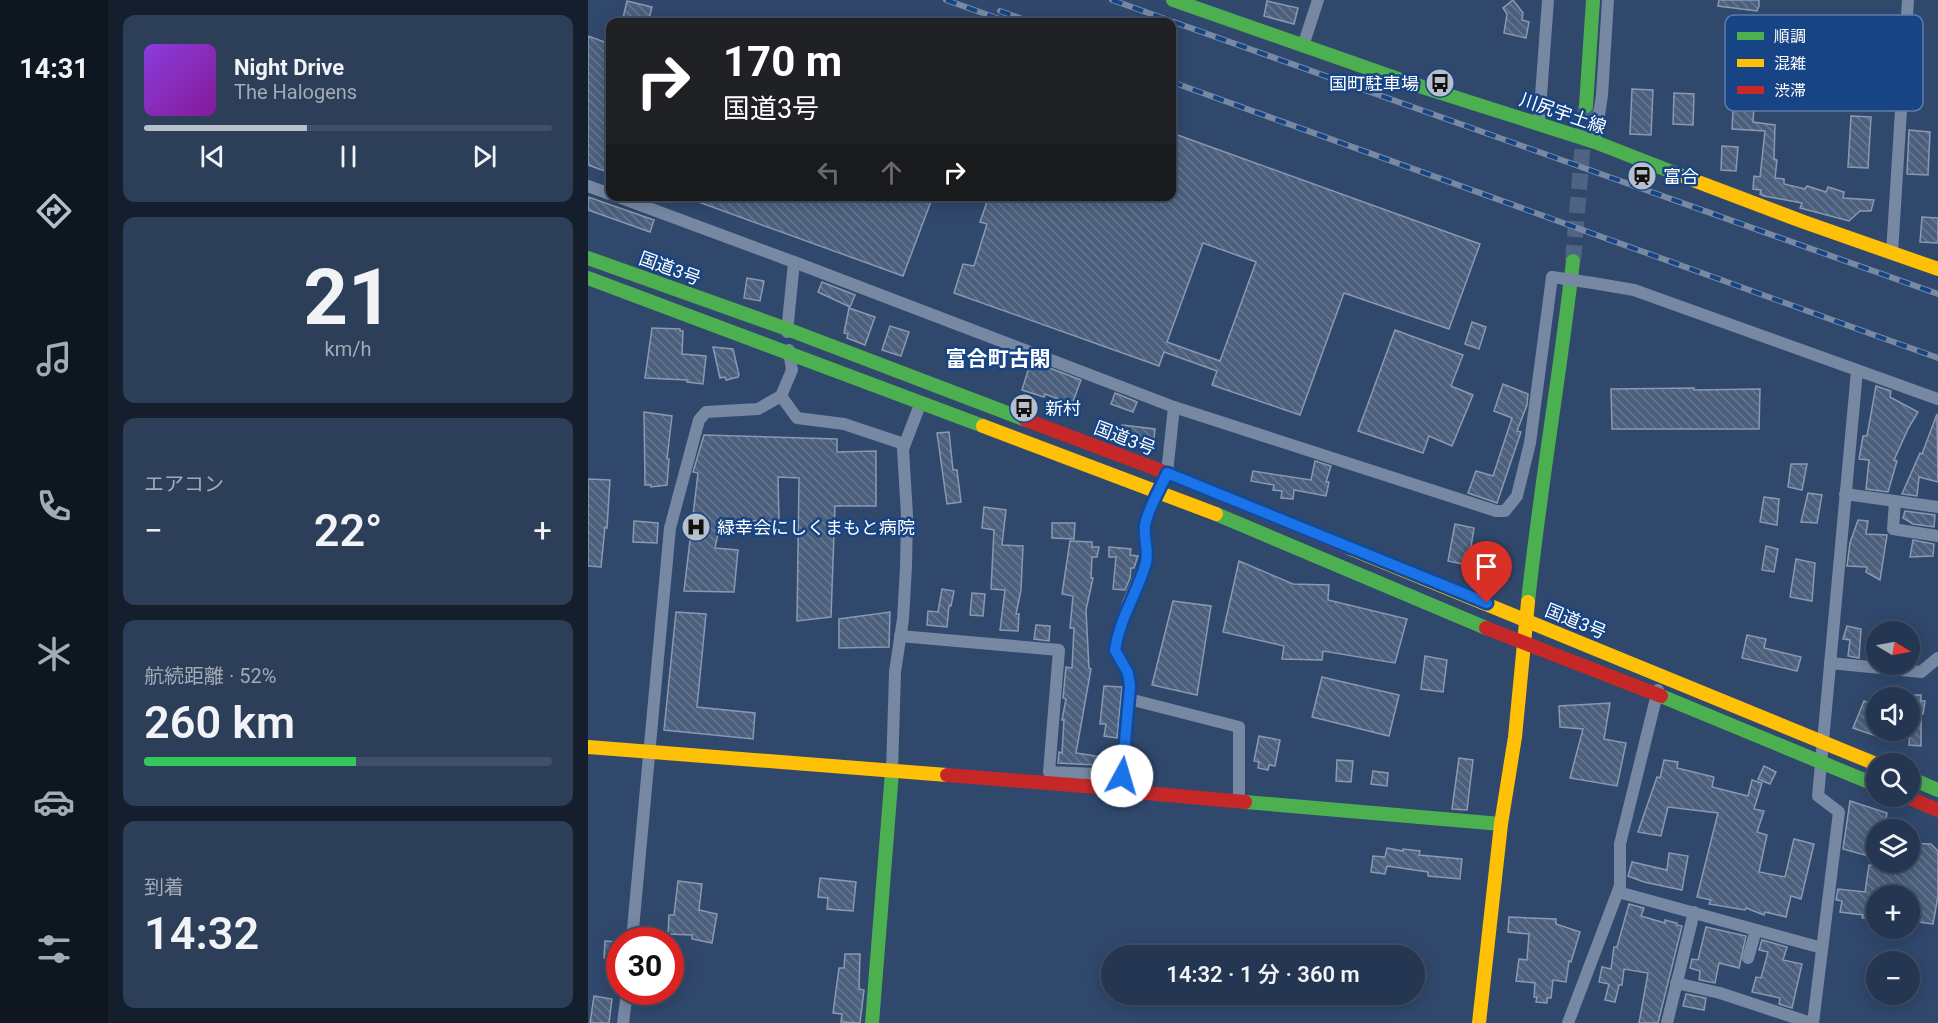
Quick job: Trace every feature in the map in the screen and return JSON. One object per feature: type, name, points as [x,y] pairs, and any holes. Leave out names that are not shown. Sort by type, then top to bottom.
[{"type":"main road","name":"川尻宇土線","points":[[1173,0],[1413,84],[1595,142],[1804,222],[1938,269]]},
{"type":"main road","points":[[1586,106],[1593,0]]},
{"type":"main road","name":"国道3号","points":[[588,258],[787,329],[1167,473],[1866,760]]},
{"type":"main road","points":[[1479,1023],[1502,824],[1515,737],[1534,544],[1562,355],[1573,261]]},
{"type":"main road","points":[[588,279],[1217,514],[1525,645],[1656,694],[1866,781]]},
{"type":"main road","points":[[588,747],[892,772],[1121,782],[1135,792],[1502,824]]},
{"type":"main road","points":[[872,1023],[892,772]]},
{"type":"main road","points":[[1920,782],[1938,790]]},
{"type":"main road","points":[[1920,802],[1938,810]]},
{"type":"street","points":[[1303,46],[1318,0]]},
{"type":"street","points":[[1539,123],[1548,0]]},
{"type":"street","points":[[1595,142],[1602,95],[1608,0]]},
{"type":"street","points":[[1907,15],[1908,0]]},
{"type":"street","points":[[1892,253],[1901,111]]},
{"type":"street","points":[[588,186],[606,193]]},
{"type":"street","points":[[629,201],[1174,407],[1496,511],[1505,511],[1517,496],[1530,442],[1552,277],[1634,290],[1938,399]]},
{"type":"street","points":[[633,927],[670,528],[699,420],[706,411],[758,409],[781,396],[792,370],[787,329],[794,262]]},
{"type":"street","points":[[1676,983],[1720,993],[1812,1023],[1839,812],[1818,796],[1857,370]]},
{"type":"street","points":[[781,396],[797,418],[844,424],[904,444]]},
{"type":"street","points":[[892,772],[895,672],[906,567],[907,515],[903,449],[921,402]]},
{"type":"street","points":[[900,636],[1059,650],[1048,772],[1121,782],[1130,686],[1128,673],[1115,650],[1128,603],[1147,560],[1145,527],[1151,506],[1167,473],[1174,407]]},
{"type":"street","points":[[1845,494],[1938,507]]},
{"type":"street","points":[[1895,502],[1893,529],[1938,536]]},
{"type":"street","points":[[1830,663],[1921,672],[1938,658]]},
{"type":"street","points":[[1568,1023],[1620,886],[1620,844],[1656,694],[1664,676]]},
{"type":"street","points":[[1130,699],[1239,727],[1239,800]]},
{"type":"street","points":[[1618,891],[1822,948]]},
{"type":"street","points":[[1667,1023],[1694,912]]},
{"type":"street","points":[[1748,958],[1756,930]]},
{"type":"street","points":[[623,1023],[625,1005]]},
{"type":"building","points":[[1513,0],[1523,13],[1522,20],[1529,22],[1526,38],[1504,33],[1507,14],[1503,8]]},
{"type":"building","points":[[1719,0],[1759,0],[1759,6],[1757,11],[1718,6]]},
{"type":"building","points":[[627,1],[652,7],[649,18],[623,18]]},
{"type":"building","points":[[1267,1],[1298,8],[1294,24],[1264,16]]},
{"type":"building","points":[[588,36],[606,43],[606,172],[588,165]]},
{"type":"building","points":[[1632,89],[1653,90],[1651,135],[1630,134]]},
{"type":"building","points":[[1674,93],[1694,94],[1693,125],[1673,124]]},
{"type":"building","points":[[1733,111],[1754,111],[1753,122],[1775,125],[1774,159],[1777,160],[1775,178],[1784,179],[1784,184],[1805,189],[1807,186],[1826,192],[1828,187],[1844,192],[1843,198],[1874,200],[1871,211],[1860,211],[1849,221],[1800,208],[1802,203],[1760,194],[1761,190],[1753,189],[1754,176],[1760,177],[1765,131],[1732,129]]},
{"type":"building","points":[[1851,116],[1871,117],[1868,168],[1848,167]]},
{"type":"building","points":[[1909,130],[1930,132],[1928,175],[1907,174]]},
{"type":"building","points":[[1176,134],[1480,244],[1449,329],[1344,293],[1300,415],[1212,385],[1217,371],[1164,352],[1159,366],[954,293],[963,264],[974,266],[987,224],[980,222],[987,201],[1176,201]],"holes":[[[1203,243],[1256,262],[1220,361],[1167,342]]]},
{"type":"building","points":[[1722,146],[1738,147],[1736,171],[1721,170]]},
{"type":"building","points":[[588,197],[654,220],[650,232],[588,210]]},
{"type":"building","points":[[696,201],[931,201],[903,276]]},
{"type":"building","points":[[1922,217],[1938,218],[1938,243],[1920,242]]},
{"type":"building","points":[[747,278],[764,281],[760,301],[744,298]]},
{"type":"building","points":[[822,282],[855,295],[850,307],[818,292]]},
{"type":"building","points":[[849,308],[875,317],[865,345],[847,338],[848,334],[844,333]]},
{"type":"building","points":[[1472,322],[1486,327],[1479,349],[1465,344]]},
{"type":"building","points":[[890,326],[909,332],[901,356],[882,350]]},
{"type":"building","points":[[652,328],[680,329],[683,331],[682,354],[706,356],[703,384],[687,382],[687,380],[645,378]]},
{"type":"building","points":[[1395,330],[1463,355],[1451,386],[1473,395],[1452,446],[1429,436],[1423,453],[1358,431]]},
{"type":"building","points":[[713,347],[733,349],[738,377],[726,380],[725,377],[720,378]]},
{"type":"building","points":[[1031,361],[1081,380],[1072,404],[1045,394],[1044,397],[1022,390]]},
{"type":"building","points":[[1503,384],[1528,394],[1527,405],[1517,431],[1521,432],[1497,503],[1468,493],[1476,471],[1493,476],[1512,418],[1494,411]]},
{"type":"building","points":[[1876,386],[1891,391],[1890,397],[1918,412],[1894,460],[1897,461],[1888,492],[1866,489],[1869,460],[1859,459],[1863,436],[1867,436]]},
{"type":"building","points":[[1694,388],[1694,390],[1760,389],[1759,429],[1612,429],[1611,389]]},
{"type":"building","points":[[1115,393],[1137,402],[1133,412],[1111,404]]},
{"type":"building","points":[[644,412],[672,416],[667,459],[669,459],[667,485],[651,487],[651,485],[645,485]]},
{"type":"building","points":[[1937,414],[1938,482],[1919,477],[1917,496],[1902,494],[1920,453],[1922,454]]},
{"type":"building","points":[[1122,425],[1155,429],[1153,448],[1134,447],[1117,440]]},
{"type":"building","points":[[949,432],[953,470],[957,470],[961,502],[947,504],[937,433]]},
{"type":"building","points":[[704,435],[837,439],[837,452],[876,451],[876,506],[835,506],[831,617],[797,621],[799,478],[778,477],[779,522],[721,519],[715,548],[738,550],[734,592],[684,591],[698,473],[693,472]]},
{"type":"building","points":[[1315,461],[1331,466],[1326,482],[1329,482],[1326,496],[1294,490],[1293,499],[1281,498],[1282,491],[1273,490],[1274,485],[1251,481],[1253,471],[1311,480]]},
{"type":"building","points":[[1791,464],[1807,464],[1802,490],[1788,487]]},
{"type":"building","points":[[588,479],[610,480],[607,528],[605,527],[601,567],[588,566]]},
{"type":"building","points":[[1808,493],[1822,495],[1817,523],[1801,522]]},
{"type":"building","points":[[1764,497],[1779,499],[1777,525],[1760,522]]},
{"type":"building","points":[[984,507],[1006,510],[1002,545],[1023,546],[1021,590],[1016,614],[1019,614],[1018,631],[1000,630],[1005,590],[991,589],[994,530],[982,528]]},
{"type":"building","points":[[1905,511],[1935,515],[1934,527],[1913,524],[1903,518]]},
{"type":"building","points":[[1858,520],[1868,521],[1866,534],[1887,535],[1880,580],[1866,572],[1867,567],[1847,566],[1850,543]]},
{"type":"building","points":[[634,521],[658,523],[657,543],[633,542]]},
{"type":"building","points":[[1052,523],[1075,523],[1074,539],[1052,538]]},
{"type":"building","points":[[1455,524],[1474,528],[1468,565],[1448,561]]},
{"type":"building","points":[[1913,540],[1934,544],[1933,556],[1910,557]]},
{"type":"building","points":[[1070,541],[1092,542],[1092,547],[1099,547],[1097,557],[1092,557],[1091,578],[1093,578],[1086,610],[1089,668],[1091,669],[1076,753],[1115,759],[1115,766],[1058,763],[1059,752],[1062,753],[1066,667],[1072,668],[1074,628],[1070,628],[1073,596],[1062,594]]},
{"type":"building","points":[[1766,546],[1778,549],[1774,572],[1762,570]]},
{"type":"building","points":[[1109,547],[1131,549],[1130,555],[1138,556],[1134,568],[1131,568],[1125,590],[1113,589],[1116,557],[1109,557]]},
{"type":"building","points":[[1796,559],[1815,563],[1812,601],[1790,597]]},
{"type":"building","points":[[1239,561],[1293,584],[1329,585],[1328,600],[1407,619],[1395,663],[1323,651],[1322,660],[1282,659],[1284,646],[1223,632]]},
{"type":"building","points":[[942,589],[954,591],[951,606],[949,606],[947,627],[927,625],[928,611],[938,612]]},
{"type":"building","points":[[972,593],[985,594],[983,616],[970,615]]},
{"type":"building","points":[[1173,601],[1211,606],[1197,695],[1152,685]]},
{"type":"building","points":[[676,612],[706,614],[697,707],[755,713],[753,739],[664,730]]},
{"type":"building","points":[[890,612],[889,647],[839,648],[839,619]]},
{"type":"building","points":[[1036,625],[1050,626],[1049,641],[1034,639]]},
{"type":"building","points":[[1847,626],[1861,629],[1859,658],[1848,656],[1850,640],[1843,639]]},
{"type":"building","points":[[1747,635],[1766,639],[1764,648],[1801,657],[1797,671],[1742,658]]},
{"type":"building","points":[[1425,656],[1447,660],[1443,692],[1421,689]]},
{"type":"building","points":[[1322,677],[1399,695],[1389,736],[1312,717]]},
{"type":"building","points":[[1104,686],[1122,687],[1117,738],[1104,736],[1106,724],[1100,724]]},
{"type":"building","points":[[1921,695],[1921,701],[1925,701],[1923,714],[1921,714],[1921,746],[1909,745],[1909,741],[1920,741]]},
{"type":"building","points":[[1864,701],[1866,702],[1866,733],[1853,728]]},
{"type":"building","points":[[1610,703],[1604,739],[1626,743],[1617,786],[1570,778],[1583,729],[1560,727],[1559,706]]},
{"type":"building","points":[[1259,736],[1280,740],[1275,766],[1269,765],[1268,770],[1258,768],[1259,762],[1254,761]]},
{"type":"building","points":[[1459,758],[1473,760],[1467,810],[1452,809]]},
{"type":"building","points":[[1337,760],[1353,761],[1351,782],[1336,781]]},
{"type":"building","points":[[1664,760],[1678,762],[1677,768],[1714,777],[1712,787],[1748,796],[1752,780],[1762,783],[1754,809],[1764,811],[1757,832],[1767,835],[1759,872],[1785,877],[1794,839],[1814,844],[1801,899],[1791,896],[1786,917],[1765,912],[1764,915],[1746,908],[1745,910],[1709,904],[1711,900],[1697,897],[1718,813],[1668,807],[1661,836],[1638,832],[1657,777],[1660,778]]},
{"type":"building","points":[[1764,766],[1776,772],[1770,784],[1758,779]]},
{"type":"building","points":[[1373,771],[1388,773],[1387,786],[1371,784]]},
{"type":"building","points":[[1850,801],[1887,813],[1886,819],[1866,819],[1866,855],[1843,849]]},
{"type":"building","points":[[1920,843],[1931,844],[1938,851],[1938,896],[1933,924],[1920,922],[1920,885],[1866,885],[1868,873],[1920,873]]},
{"type":"building","points":[[1387,848],[1420,851],[1419,855],[1462,859],[1460,879],[1428,876],[1428,872],[1387,866],[1385,874],[1371,872],[1373,856],[1385,857]]},
{"type":"building","points":[[1669,853],[1688,856],[1682,890],[1628,876],[1632,862],[1667,870]]},
{"type":"building","points":[[820,878],[856,882],[853,911],[827,909],[828,898],[818,897]]},
{"type":"building","points":[[678,881],[702,884],[699,910],[717,914],[712,943],[692,939],[692,935],[684,935],[684,927],[668,927],[669,915],[674,915]]},
{"type":"building","points":[[1866,885],[1866,919],[1862,918],[1863,915],[1840,912],[1842,901],[1836,900],[1838,889],[1865,892]]},
{"type":"building","points":[[1629,904],[1644,908],[1641,916],[1665,923],[1665,920],[1682,926],[1658,1023],[1639,1023],[1648,973],[1624,969],[1622,985],[1619,985],[1615,1002],[1605,1000],[1609,984],[1599,982],[1602,967],[1611,969],[1614,947],[1617,947]]},
{"type":"building","points":[[1509,917],[1556,919],[1556,924],[1580,932],[1571,962],[1569,961],[1566,982],[1553,980],[1551,998],[1547,998],[1547,1003],[1536,1002],[1535,983],[1516,981],[1519,959],[1527,960],[1529,934],[1508,932]]},
{"type":"building","points":[[1706,927],[1746,936],[1739,968],[1719,963],[1715,983],[1699,980],[1700,971],[1690,968],[1692,959],[1698,960]]},
{"type":"building","points":[[1762,940],[1787,947],[1783,960],[1802,964],[1792,1008],[1779,1004],[1780,998],[1752,992],[1756,977],[1761,978],[1768,952],[1759,950]]},
{"type":"building","points":[[605,941],[606,941],[606,958],[604,958]]},
{"type":"building","points":[[845,954],[860,954],[859,989],[864,990],[860,1023],[841,1022],[842,1014],[833,1013],[839,968],[844,968]]},
{"type":"building","points":[[1686,994],[1706,998],[1704,1010],[1683,1006]]},
{"type":"building","points":[[594,996],[606,998],[606,1005],[611,1005],[609,1023],[590,1023]]},
{"type":"tunnel","points":[[1573,261],[1586,106]]},
{"type":"railway","points":[[946,0],[997,18]]},
{"type":"railway","points":[[1112,0],[1163,18]]},
{"type":"railway","points":[[1000,11],[1020,18]]},
{"type":"railway","points":[[1176,23],[1938,294]]},
{"type":"railway","points":[[1176,83],[1938,358]]},
{"type":"traffic: fast","points":[[1173,0],[1413,84],[1595,142],[1685,177]]},
{"type":"traffic: fast","points":[[1586,106],[1593,0]]},
{"type":"traffic: fast","points":[[588,258],[787,329],[1026,420]]},
{"type":"traffic: fast","points":[[1528,602],[1573,261]]},
{"type":"traffic: fast","points":[[588,278],[983,426]]},
{"type":"traffic: fast","points":[[1216,514],[1486,628]]},
{"type":"traffic: fast","points":[[1661,696],[1866,781]]},
{"type":"traffic: fast","points":[[872,1023],[892,772]]},
{"type":"traffic: fast","points":[[1920,782],[1938,790]]},
{"type":"traffic: fast","points":[[1245,802],[1501,824]]},
{"type":"traffic: slow","points":[[1685,177],[1938,269]]},
{"type":"traffic: slow","points":[[983,426],[1216,514]]},
{"type":"traffic: slow","points":[[1349,548],[1866,760]]},
{"type":"traffic: slow","points":[[1479,1023],[1501,824],[1515,737],[1528,602]]},
{"type":"traffic: slow","points":[[588,747],[947,775]]},
{"type":"traffic: jam","points":[[1026,420],[1167,473],[1349,548]]},
{"type":"traffic: jam","points":[[1486,628],[1661,696]]},
{"type":"traffic: jam","points":[[947,775],[1245,802]]},
{"type":"traffic: jam","points":[[1920,802],[1938,810]]},
{"type":"place","name":"国町駐車場","points":[[1440,83]]},
{"type":"place","name":"富合","points":[[1642,176]]},
{"type":"place","name":"新村","points":[[1024,408]]},
{"type":"place","name":"緑幸会にしくまもと病院","points":[[696,527]]},
{"type":"district","name":"富合町古閑","points":[[998,359]]},
{"type":"route","points":[[1122,776],[1130,686],[1128,673],[1115,650],[1118,632],[1128,603],[1145,568],[1147,560],[1145,527],[1151,506],[1167,473],[1487,603]]}]
